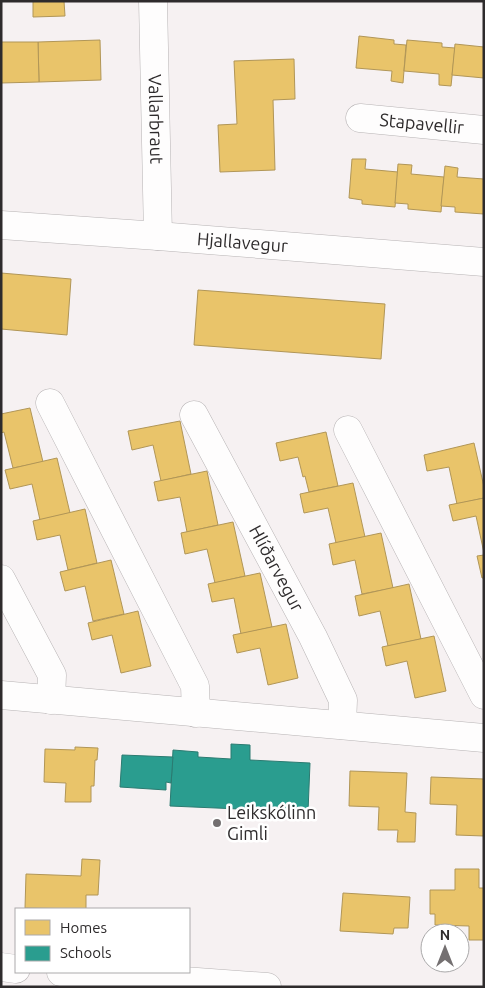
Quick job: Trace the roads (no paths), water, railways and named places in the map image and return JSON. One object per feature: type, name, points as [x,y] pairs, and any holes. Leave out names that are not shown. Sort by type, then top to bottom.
[{"type":"street","name":"Vallarbraut","points":[[153,1],[158,236]]},
{"type":"street","name":"Stapavellir","points":[[360,118],[484,130]]},
{"type":"street","name":"Hjallavegur","points":[[1,225],[484,262]]},
{"type":"street","points":[[50,402],[195,686],[196,713]]},
{"type":"street","name":"Hlíðarvegur","points":[[194,415],[312,637],[343,700],[342,726]]},
{"type":"street","points":[[348,430],[484,695]]},
{"type":"street","points":[[1,579],[52,675],[52,700]]},
{"type":"street","points":[[1,695],[484,738]]},
{"type":"street","points":[[1,967],[15,968]]},
{"type":"street","points":[[75,973],[267,987]]},
{"type":"place","name":"Leikskólinn Gimli","points":[[217,823]]}]
